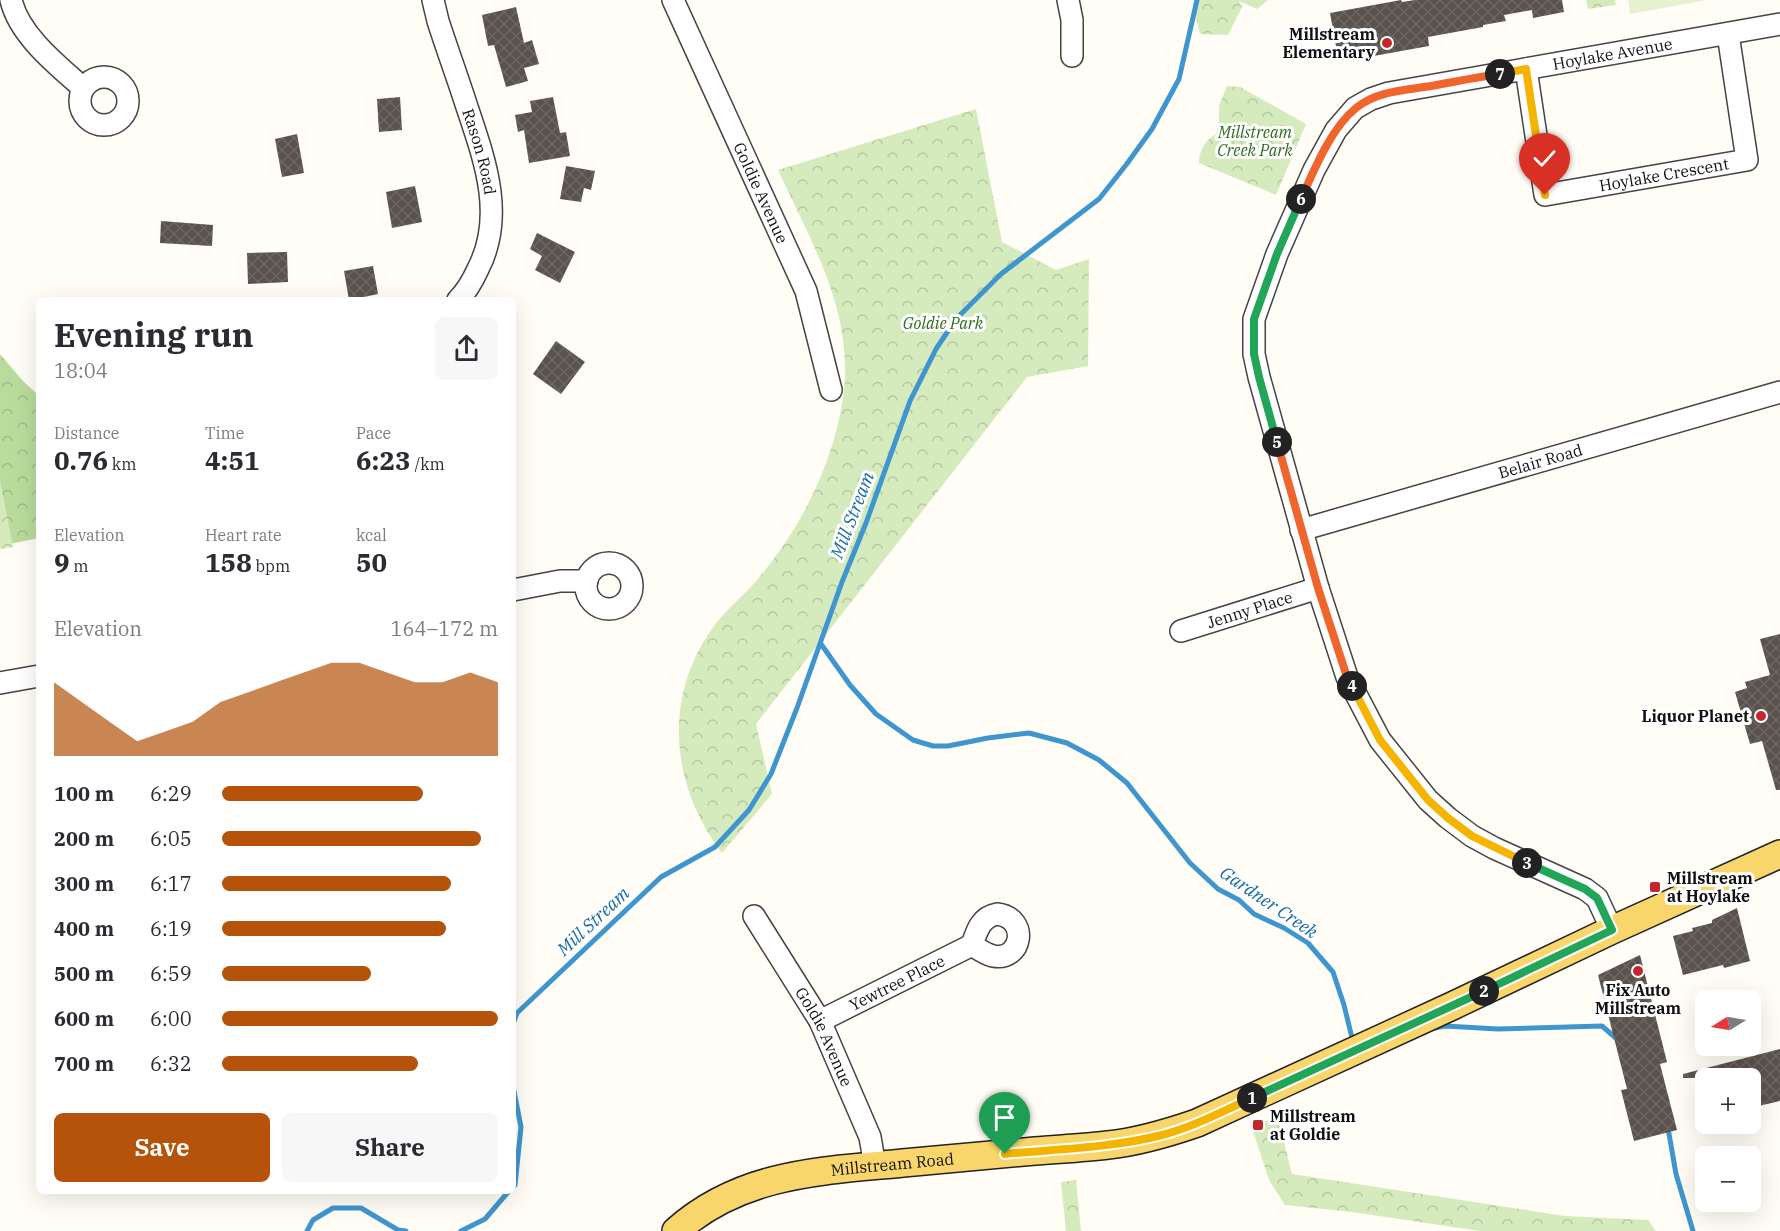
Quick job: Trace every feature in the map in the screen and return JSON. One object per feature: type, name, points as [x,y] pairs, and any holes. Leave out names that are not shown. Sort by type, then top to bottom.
[{"type":"main road","name":"Millstream Road","points":[[676,1231],[705,1208],[769,1180],[800,1174],[875,1166],[1109,1145],[1163,1135],[1197,1123],[1780,854]]},
{"type":"street","points":[[11,0],[22,26],[52,62],[83,88]]},
{"type":"street","name":"Rason Road","points":[[433,0],[481,147],[492,201],[492,222],[485,251],[474,277],[460,297]]},
{"type":"street","name":"Goldie Avenue","points":[[673,0],[806,291],[831,390]]},
{"type":"street","points":[[1068,0],[1072,20],[1071,56]]},
{"type":"street","name":"Hoylake Avenue","points":[[1612,930],[1597,898],[1585,889],[1494,848],[1472,836],[1448,818],[1428,800],[1380,740],[1347,677],[1318,588],[1259,377],[1254,354],[1254,319],[1277,254],[1314,170],[1336,130],[1355,108],[1371,99],[1389,93],[1780,24]]},
{"type":"street","name":"Hoylake Crescent","points":[[1526,69],[1545,195],[1747,160],[1728,34]]},
{"type":"street","name":"Belair Road","points":[[1301,530],[1780,392]]},
{"type":"street","points":[[516,589],[560,581],[586,581]]},
{"type":"street","name":"Jenny Place","points":[[1181,631],[1318,588]]},
{"type":"street","points":[[0,683],[36,677]]},
{"type":"street","name":"Goldie Avenue","points":[[754,916],[820,1021],[870,1137],[875,1166]]},
{"type":"street","name":"Yewtree Place","points":[[820,1021],[972,945]]},
{"type":"green space","points":[[1196,0],[1268,0],[1257,9],[1239,1],[1242,7],[1228,35],[1200,34],[1196,18]]},
{"type":"green space","points":[[1586,0],[1615,0],[1616,5],[1588,9]]},
{"type":"green space","points":[[1628,0],[1707,0],[1630,14]]},
{"type":"green space","name":"Millstream Creek Park","points":[[1227,86],[1240,87],[1306,124],[1276,195],[1199,163],[1203,146],[1216,134],[1219,106]]},
{"type":"green space","name":"Goldie Park","points":[[976,109],[1002,242],[1056,270],[1089,259],[1088,366],[1027,377],[756,724],[772,794],[722,853],[704,826],[691,798],[683,768],[679,738],[680,708],[687,678],[699,649],[717,622],[768,567],[808,505],[834,441],[845,374],[840,320],[833,294],[813,244],[778,170]]},
{"type":"green space","points":[[0,354],[36,393],[36,539],[0,546]]},
{"type":"green space","points":[[0,480],[13,547],[0,549]]},
{"type":"green space","points":[[1277,1115],[1292,1174],[1565,1216],[1648,1220],[1656,1231],[1480,1231],[1352,1212],[1285,1205],[1269,1180],[1252,1128]]},
{"type":"green space","points":[[1076,1180],[1081,1231],[1066,1231],[1061,1182]]},
{"type":"building","points":[[1401,0],[1402,2],[1415,0],[1562,0],[1564,12],[1533,18],[1532,10],[1504,15],[1506,21],[1428,37],[1429,46],[1368,57],[1367,54],[1352,57],[1350,49],[1337,52],[1330,13]]},
{"type":"building","points":[[516,7],[524,43],[532,40],[539,64],[524,68],[528,81],[506,87],[494,45],[488,46],[482,15]]},
{"type":"building","points":[[400,97],[402,130],[379,132],[377,99]]},
{"type":"building","points":[[553,97],[560,133],[566,132],[570,156],[529,163],[524,130],[518,132],[515,115],[532,112],[530,101]]},
{"type":"building","points":[[297,134],[304,173],[282,177],[275,139]]},
{"type":"building","points":[[566,166],[595,171],[591,190],[584,188],[581,202],[560,199]]},
{"type":"building","points":[[415,186],[422,222],[392,228],[386,192]]},
{"type":"building","points":[[161,221],[213,225],[212,246],[160,243]]},
{"type":"building","points":[[537,233],[575,252],[560,283],[535,270],[542,256],[530,249]]},
{"type":"building","points":[[287,252],[288,282],[248,284],[247,253]]},
{"type":"building","points":[[373,266],[378,294],[348,297],[344,271]]},
{"type":"building","points":[[556,341],[585,362],[561,394],[533,374]]},
{"type":"building","name":"Liquor Planet","points":[[1780,634],[1780,790],[1776,790],[1762,741],[1750,744],[1735,692],[1747,688],[1745,682],[1770,675],[1760,639]]},
{"type":"building","points":[[1737,908],[1750,961],[1683,975],[1673,936],[1712,923],[1712,920]]},
{"type":"building","points":[[1640,955],[1667,1062],[1660,1064],[1677,1130],[1634,1141],[1621,1090],[1627,1089],[1598,975]]},
{"type":"building","points":[[1780,1049],[1780,1101],[1761,1105],[1761,1068],[1706,1068],[1761,1056],[1761,1054]]},
{"type":"building","points":[[1695,1071],[1695,1078],[1683,1078],[1683,1074]]},
{"type":"waterway","name":"Mill Stream","points":[[516,1016],[661,877],[715,847],[749,810],[771,774],[910,401],[936,349],[956,319],[1001,274],[1099,199],[1126,165],[1152,129],[1179,79],[1197,0]]},
{"type":"waterway","name":"Gardner Creek","points":[[821,644],[850,685],[876,714],[913,740],[933,746],[948,746],[1029,733],[1067,743],[1099,760],[1127,783],[1190,863],[1218,889],[1239,900],[1254,914],[1284,928],[1308,943],[1333,972],[1353,1042]]},
{"type":"waterway","name":"Gardner Creek","points":[[1435,1028],[1445,1026],[1498,1029],[1602,1026],[1618,1040]]},
{"type":"waterway","name":"Mill Stream","points":[[516,1101],[521,1127],[516,1175]]},
{"type":"waterway","name":"Gardner Creek","points":[[1668,1128],[1676,1174],[1693,1231]]},
{"type":"waterway","name":"Mill Stream","points":[[461,1231],[485,1219],[506,1194]]},
{"type":"waterway","name":"Mill Stream","points":[[307,1231],[313,1220],[333,1208],[361,1208],[398,1230],[406,1231]]},
{"type":"place","name":"Millstream Elementary","points":[[1387,43]]},
{"type":"place","name":"Liquor Planet","points":[[1761,716]]},
{"type":"place","name":"Millstream at Hoylake","points":[[1655,887]]},
{"type":"place","name":"Fix Auto Millstream","points":[[1638,971]]},
{"type":"place","name":"Millstream at Goldie","points":[[1258,1125]]},
{"type":"route","points":[[1005,1154],[1109,1145],[1163,1135],[1197,1123],[1612,930],[1597,898],[1585,889],[1494,848],[1472,836],[1448,818],[1428,800],[1380,740],[1347,677],[1301,530],[1254,354],[1254,319],[1277,254],[1314,170],[1336,130],[1355,108],[1371,99],[1389,93],[1526,69],[1545,195]]}]
